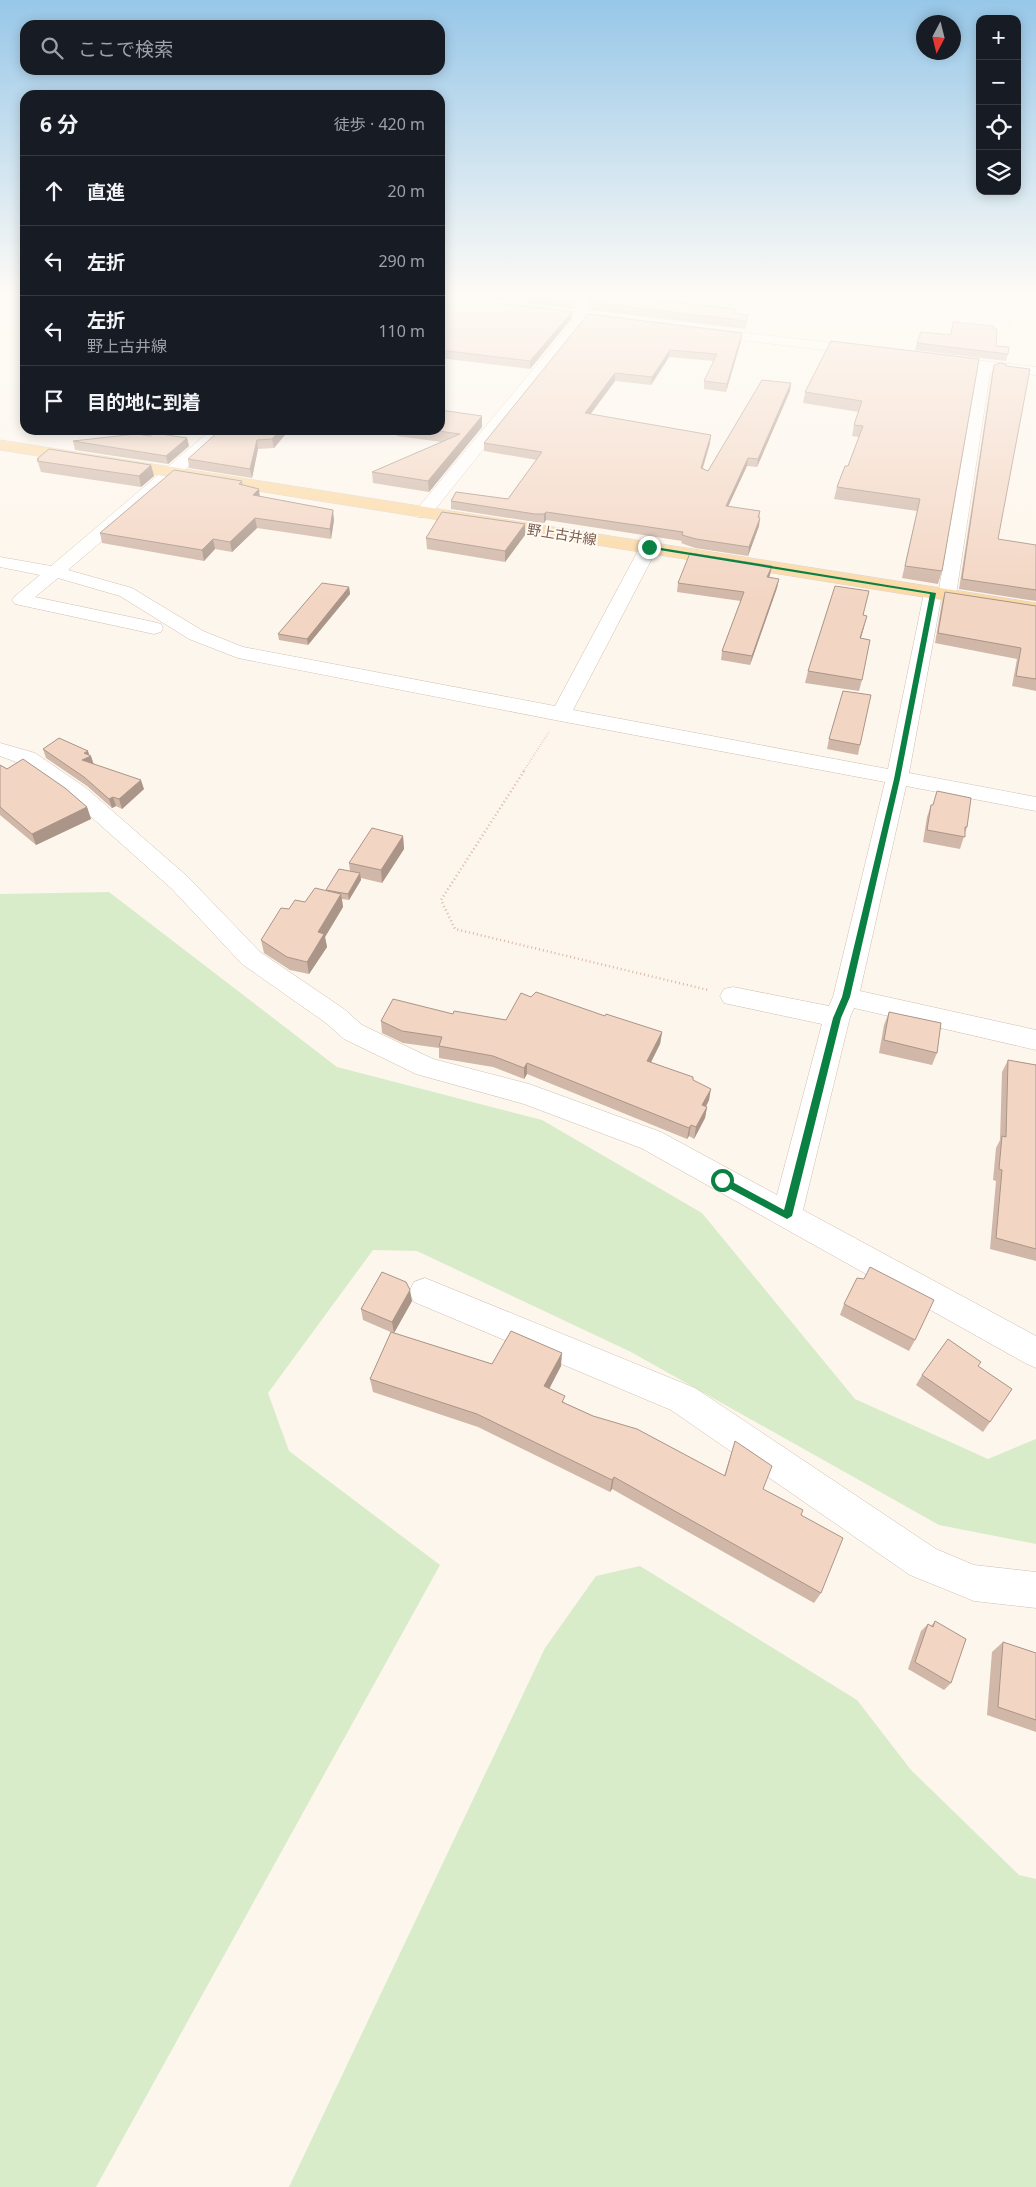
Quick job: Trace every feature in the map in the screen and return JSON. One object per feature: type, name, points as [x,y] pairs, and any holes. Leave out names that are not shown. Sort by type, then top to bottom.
[{"type":"main road","name":"野上古井線","points":[[0,445],[1036,608]]},
{"type":"street","points":[[423,513],[518,397]]},
{"type":"street","points":[[787,1216],[897,779],[940,594],[978,397]]},
{"type":"street","points":[[154,628],[21,600],[214,435]]},
{"type":"street","points":[[560,715],[649,547]]},
{"type":"street","points":[[0,562],[56,572],[126,592],[196,634],[238,652],[560,715],[1036,804]]},
{"type":"street","points":[[0,748],[28,758],[78,793],[180,883],[251,958],[335,1016],[353,1032],[426,1067],[529,1094],[651,1140],[1036,1353]]},
{"type":"street","points":[[733,996],[841,1007],[1036,1040]]},
{"type":"street","points":[[425,1292],[683,1399],[923,1562],[974,1583],[1036,1590]]},
{"type":"path","points":[[560,715],[442,900],[455,929],[733,996]]},
{"type":"green space","points":[[109,892],[337,1067],[542,1120],[702,1213],[855,1399],[988,1459],[1036,1439],[1036,1544],[939,1525],[631,1352],[417,1251],[373,1250],[268,1393],[289,1451],[440,1565],[96,2187],[0,2187],[0,894]]},
{"type":"green space","points":[[640,1566],[857,1700],[911,1770],[1019,1875],[1036,1879],[1036,2187],[289,2187],[545,1648],[596,1576]]},
{"type":"building","points":[[521,397],[597,397],[585,413],[711,435],[701,468],[708,471],[752,397],[785,397],[758,459],[748,458],[726,506],[760,511],[758,517],[760,518],[749,547],[696,539],[682,535],[683,532],[546,512],[544,514],[535,514],[451,501],[456,492],[508,499],[542,452],[484,443]]},
{"type":"building","points":[[837,397],[972,397],[942,571],[905,566],[920,499],[837,487],[845,466],[848,466],[863,426],[854,425],[862,401]]},
{"type":"building","points":[[989,397],[1025,397],[998,539],[1036,545],[1036,590],[962,579]]},
{"type":"building","points":[[445,411],[482,416],[428,481],[372,472],[460,434],[445,432]]},
{"type":"building","points":[[127,435],[167,435],[187,438],[166,456],[73,441]]},
{"type":"building","points":[[214,435],[276,435],[272,439],[257,440],[250,469],[188,459]]},
{"type":"building","points":[[49,449],[151,465],[139,476],[37,461]]},
{"type":"building","points":[[174,470],[242,481],[239,484],[259,489],[253,495],[333,510],[330,529],[255,518],[230,542],[213,539],[202,550],[100,533]]},
{"type":"building","points":[[442,512],[525,524],[505,551],[426,538]]},
{"type":"building","points":[[690,553],[772,566],[767,577],[779,579],[752,656],[722,651],[744,592],[678,583]]},
{"type":"building","points":[[322,583],[349,587],[307,639],[278,634]]},
{"type":"building","points":[[835,586],[869,591],[863,615],[867,616],[860,638],[870,640],[862,680],[808,671]]},
{"type":"building","points":[[945,592],[1036,606],[1036,679],[1016,676],[1021,648],[938,633]]},
{"type":"building","points":[[843,691],[871,695],[860,745],[829,739]]},
{"type":"building","points":[[59,738],[88,751],[84,753],[91,756],[82,760],[141,780],[119,799],[113,797],[109,799],[84,777],[43,749]]},
{"type":"building","points":[[23,759],[65,788],[87,807],[32,834],[0,807],[0,765],[7,769]]},
{"type":"building","points":[[937,791],[971,798],[967,827],[965,827],[965,837],[927,830],[931,805],[933,805]]},
{"type":"building","points":[[372,828],[403,836],[381,870],[349,863]]},
{"type":"building","points":[[339,869],[360,873],[348,894],[326,890]]},
{"type":"building","points":[[315,888],[341,894],[318,932],[324,934],[307,962],[287,957],[261,940],[281,908],[289,909],[295,900],[305,902]]},
{"type":"building","points":[[536,992],[605,1016],[606,1014],[662,1032],[647,1061],[693,1077],[693,1080],[711,1089],[702,1105],[707,1107],[696,1127],[691,1125],[689,1128],[527,1063],[524,1068],[493,1056],[439,1046],[442,1037],[402,1031],[381,1021],[393,999],[453,1014],[454,1011],[506,1020],[521,993],[531,997]]},
{"type":"building","points":[[889,1012],[941,1023],[937,1053],[884,1040]]},
{"type":"building","points":[[1008,1060],[1036,1065],[1036,1249],[996,1238],[1002,1170],[999,1169],[1002,1136],[1006,1137]]},
{"type":"building","points":[[870,1267],[934,1300],[915,1340],[844,1304],[857,1278],[864,1279]]},
{"type":"building","points":[[382,1272],[406,1282],[410,1290],[392,1322],[361,1309]]},
{"type":"building","points":[[511,1331],[562,1353],[544,1386],[565,1396],[562,1402],[593,1416],[637,1429],[725,1476],[735,1441],[772,1466],[763,1489],[803,1510],[801,1515],[843,1538],[821,1593],[614,1477],[612,1480],[477,1414],[370,1379],[391,1332],[492,1364]]},
{"type":"building","points":[[948,1339],[981,1362],[978,1366],[1012,1389],[990,1422],[922,1375]]},
{"type":"building","points":[[935,1621],[966,1639],[951,1683],[915,1662],[928,1624],[933,1627]]},
{"type":"building","points":[[1003,1642],[1036,1653],[1036,1720],[998,1707]]},
{"type":"route","points":[[649,547],[933,593],[897,779],[846,997],[837,1018],[787,1216],[722,1180]]}]
